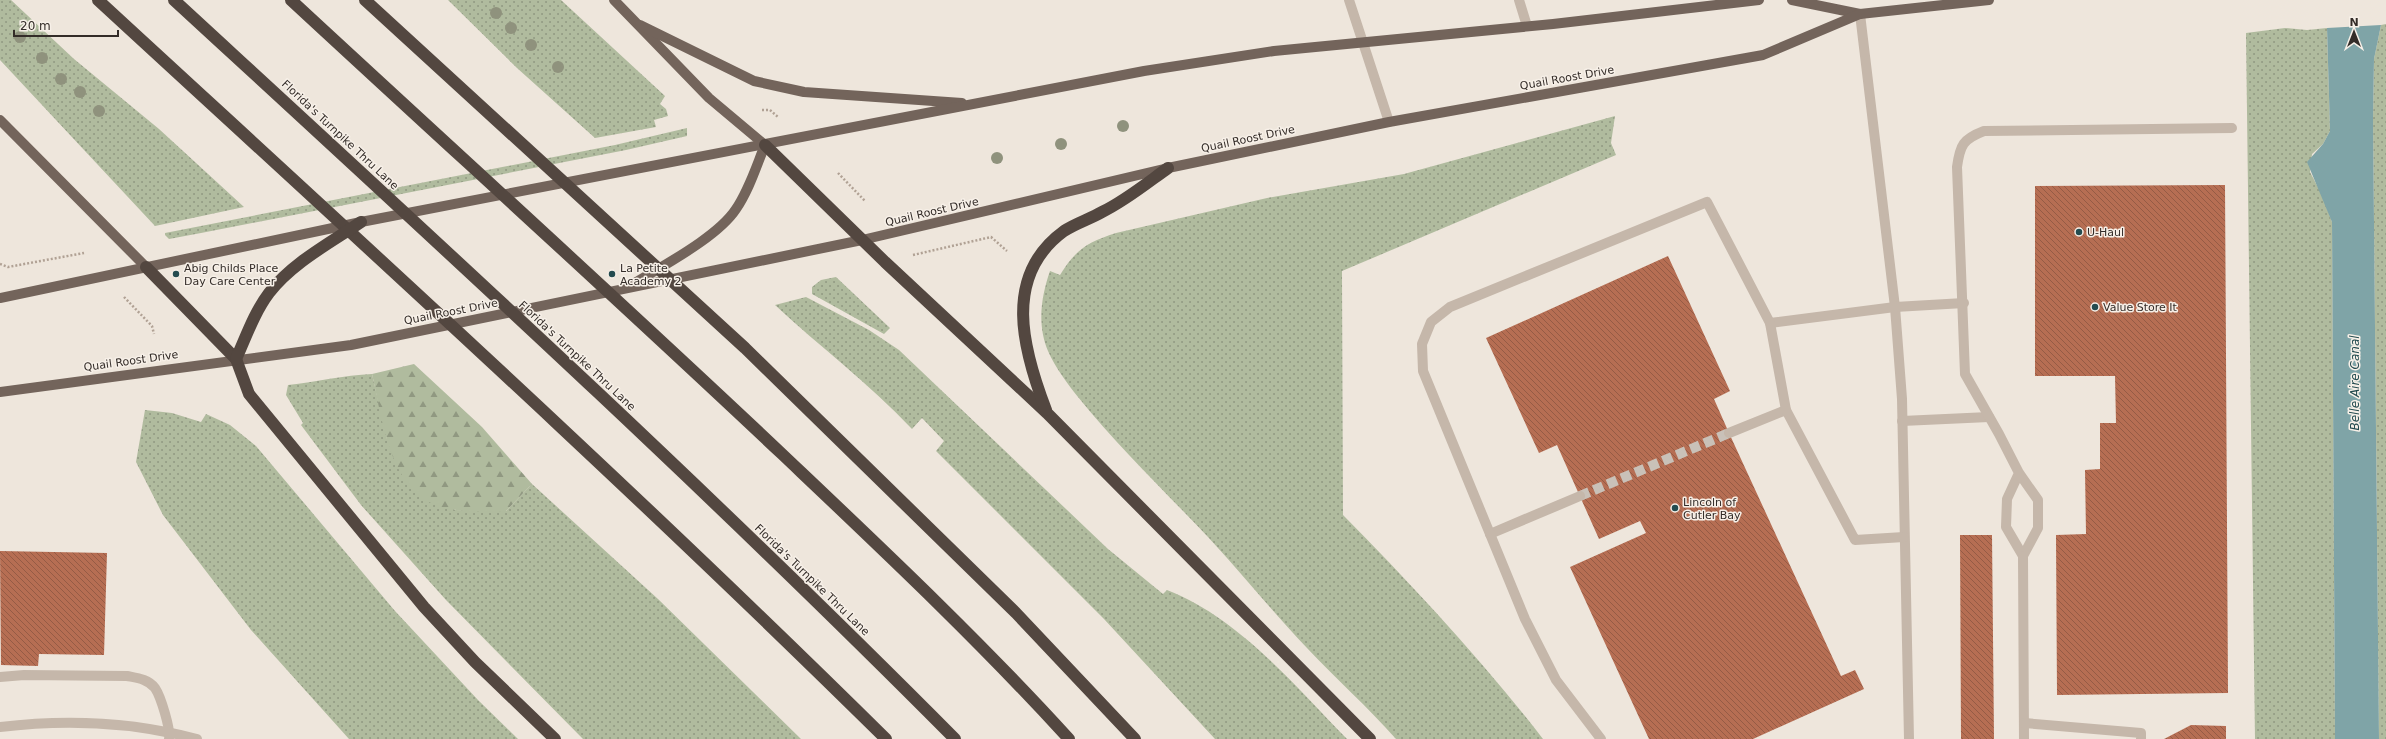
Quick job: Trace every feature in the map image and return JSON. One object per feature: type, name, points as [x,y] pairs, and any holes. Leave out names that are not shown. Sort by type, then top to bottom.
[{"type":"highway","points":[[98,0],[549,414],[754,610],[886,739]]},
{"type":"highway","name":"Florida's Turnpike Thru Lane","points":[[174,0],[609,402],[800,585],[955,739]]},
{"type":"highway","points":[[291,0],[682,360],[890,556],[982,647],[1069,739]]},
{"type":"highway","points":[[365,0],[745,348],[1016,613],[1135,739]]},
{"type":"highway","points":[[765,145],[862,240],[1047,413],[1370,739]]},
{"type":"highway","points":[[1047,413],[1024,345],[1022,327],[1023,306],[1027,284],[1036,260],[1064,232],[1103,212],[1168,168]]},
{"type":"highway","points":[[236,359],[256,314],[269,293],[284,277],[361,222]]},
{"type":"highway","points":[[146,267],[236,359],[249,394],[424,607],[475,662],[555,739]]},
{"type":"main road","points":[[614,0],[640,25],[709,98],[765,145]]},
{"type":"main road","points":[[0,298],[361,222],[1206,60],[1274,51],[1526,26],[1759,0]]},
{"type":"main road","name":"Quail Roost Drive","points":[[1792,0],[1860,14]]},
{"type":"main road","name":"Quail Roost Drive","points":[[0,392],[236,359],[351,345],[862,240],[1168,168],[1389,122],[1763,55],[1860,14],[1917,4],[1989,0]]},
{"type":"main road","points":[[640,25],[754,81],[824,94],[976,104]]},
{"type":"main road","points":[[0,120],[146,267]]},
{"type":"main road","points":[[626,289],[711,234],[735,210],[750,184],[765,145]]},
{"type":"street","points":[[1349,0],[1389,122]]},
{"type":"street","points":[[1518,0],[1526,26]]},
{"type":"street","points":[[1860,14],[1895,307],[1902,421],[1909,739]]},
{"type":"street","points":[[2024,739],[2023,556],[2038,528],[2038,500],[2019,473],[1965,374],[1964,303],[1957,167],[1962,145],[1972,136],[1984,131],[2232,128]]},
{"type":"street","points":[[1601,739],[1556,680],[1525,619],[1423,371],[1422,344],[1431,322],[1450,307],[1707,202],[1770,323],[1786,410],[1855,540],[1904,537]]},
{"type":"street","points":[[1770,323],[1895,307],[1964,303]]},
{"type":"street","points":[[1729,433],[1786,410]]},
{"type":"street","points":[[1902,421],[1989,417]]},
{"type":"street","points":[[2019,473],[2007,499],[2006,527],[2023,556]]},
{"type":"street","points":[[1490,534],[1580,496]]},
{"type":"street","points":[[0,677],[24,674],[127,676],[143,679],[154,688],[170,736]]},
{"type":"street","points":[[0,727],[77,722],[115,725],[170,736],[197,739]]},
{"type":"street","points":[[2024,723],[2141,733],[2141,739]]},
{"type":"path","points":[[759,110],[770,110],[780,119]]},
{"type":"path","points":[[838,173],[865,201]]},
{"type":"path","points":[[913,255],[990,237],[1007,251]]},
{"type":"path","points":[[0,264],[8,267],[84,253]]},
{"type":"path","points":[[124,297],[152,326],[154,334]]},
{"type":"green space","points":[[0,0],[11,0],[74,59],[159,129],[244,207],[155,226],[0,60]]},
{"type":"green space","points":[[448,0],[561,0],[665,96],[660,104],[666,109],[668,116],[654,120],[656,127],[595,138],[517,68]]},
{"type":"green space","points":[[2386,24],[2386,739],[2379,739],[2373,119],[2374,59],[2381,25]]},
{"type":"green space","points":[[2285,28],[2307,30],[2327,28],[2330,131],[2323,144],[2312,154],[2310,172],[2323,197],[2332,222],[2335,739],[2255,739],[2246,33]]},
{"type":"green space","points":[[1615,116],[1611,143],[1616,155],[1342,271],[1343,515],[1471,652],[1543,739],[1396,739],[1291,631],[1201,529],[1117,442],[1070,386],[1051,357],[1042,331],[1041,321],[1044,291],[1050,271],[1060,275],[1077,253],[1090,243],[1116,233],[1267,198],[1404,174]]},
{"type":"green space","points":[[687,128],[687,136],[626,150],[169,239],[165,235],[165,233],[615,145]]},
{"type":"green space","points":[[836,277],[890,328],[884,334],[812,294],[812,287],[821,280]]},
{"type":"green space","points":[[806,297],[869,330],[899,350],[1108,549],[1163,594],[1167,590],[1193,602],[1242,635],[1286,676],[1347,739],[1215,739],[1104,619],[936,451],[944,441],[922,418],[912,429],[879,396],[775,305]]},
{"type":"green space","points":[[414,364],[482,427],[532,484],[506,511],[489,512],[444,508],[420,496],[408,483],[398,467],[390,449],[384,430],[372,374]]},
{"type":"green space","points":[[372,374],[387,439],[455,510],[506,511],[532,484],[658,599],[801,739],[583,739],[446,600],[361,505],[301,425],[303,423],[286,395],[288,385]]},
{"type":"green space","points":[[145,410],[172,413],[201,422],[206,414],[230,425],[256,446],[395,611],[478,700],[518,739],[349,739],[251,630],[163,515],[136,462]]},
{"type":"water","name":"Belle Aire Canal","points":[[2381,25],[2374,59],[2373,119],[2379,739],[2335,739],[2332,222],[2307,162],[2323,144],[2330,131],[2327,28]]},
{"type":"building","points":[[2225,185],[2228,693],[2057,695],[2056,535],[2086,534],[2085,470],[2100,469],[2100,423],[2116,423],[2115,376],[2035,376],[2035,186]]},
{"type":"building","name":"Lincoln of Cutler Bay","points":[[1668,256],[1730,391],[1714,399],[1729,433],[1841,676],[1855,670],[1864,689],[1753,739],[1649,739],[1570,567],[1646,533],[1640,521],[1599,539],[1557,445],[1539,453],[1486,338]]},
{"type":"building","points":[[1960,535],[1992,535],[1994,739],[1961,739]]},
{"type":"building","points":[[0,551],[107,553],[104,655],[39,654],[38,666],[1,665]]},
{"type":"building","points":[[2191,725],[2226,726],[2226,739],[2164,739]]},
{"type":"tunnel","points":[[1580,496],[1729,433]]},
{"type":"place","name":"U-Haul","points":[[2079,232]]},
{"type":"place","name":"Abig Childs Place Day Care Center","points":[[176,274]]},
{"type":"place","name":"La Petite Academy 2","points":[[612,274]]},
{"type":"place","name":"Value Store It","points":[[2095,307]]},
{"type":"place","name":"Lincoln of Cutler Bay","points":[[1675,508]]}]
